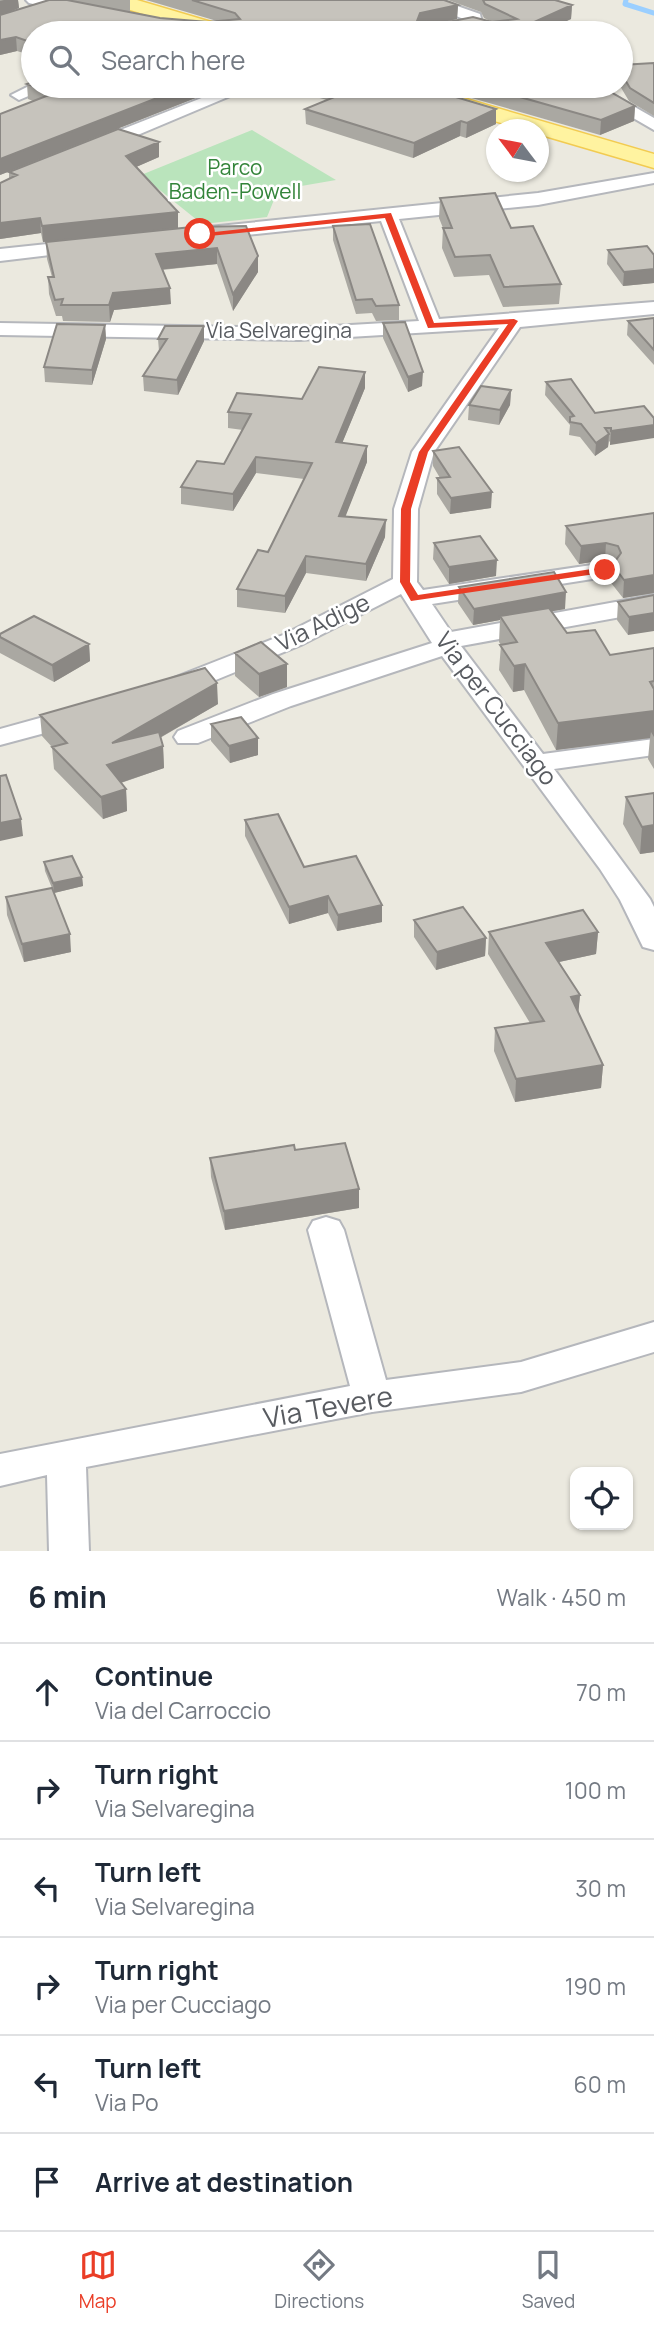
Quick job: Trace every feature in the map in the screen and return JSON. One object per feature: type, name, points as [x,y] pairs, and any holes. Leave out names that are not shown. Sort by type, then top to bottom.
[{"type":"main road","points":[[108,10],[173,21]]},
{"type":"main road","points":[[441,98],[654,161]]},
{"type":"street","points":[[425,0],[474,17],[474,21]]},
{"type":"street","points":[[30,7],[51,5],[108,10]]},
{"type":"street","points":[[78,153],[216,98]]},
{"type":"street","points":[[607,98],[654,125]]},
{"type":"street","points":[[187,236],[538,200],[654,178]]},
{"type":"street","points":[[388,215],[431,326]]},
{"type":"street","points":[[0,255],[107,244]]},
{"type":"street","name":"Via Selvaregina","points":[[0,329],[299,334],[514,321],[654,308]]},
{"type":"street","points":[[410,590],[406,509],[424,452],[514,321]]},
{"type":"street","name":"Via Adige","points":[[148,695],[292,640],[410,590],[605,570]]},
{"type":"street","name":"Via per Cucciago","points":[[410,590],[446,644],[537,763],[635,899],[654,940]]},
{"type":"street","points":[[188,737],[282,700],[446,644],[654,603]]},
{"type":"street","points":[[0,737],[97,710]]},
{"type":"street","points":[[537,763],[654,747]]},
{"type":"street","points":[[326,1230],[372,1397]]},
{"type":"street","name":"Via Tevere","points":[[0,1471],[66,1455],[372,1397],[521,1377],[654,1338]]},
{"type":"street","points":[[66,1455],[69,1551]]},
{"type":"green space","name":"Parco Baden-Powell","points":[[252,130],[336,180],[278,190],[267,217],[202,224],[141,175]]},
{"type":"building","points":[[49,0],[67,0],[160,18],[196,21],[21,21],[21,39],[0,40],[0,15]]},
{"type":"building","points":[[192,0],[444,0],[458,5],[420,13],[417,21],[219,21],[240,19],[235,13]]},
{"type":"building","points":[[483,0],[555,0],[572,5],[537,21],[500,21],[517,19],[485,4]]},
{"type":"building","points":[[473,17],[488,21],[453,21]]},
{"type":"building","points":[[654,63],[654,103],[633,90],[633,64]]},
{"type":"building","points":[[41,98],[157,98],[0,159],[0,114]]},
{"type":"building","points":[[332,98],[459,98],[496,109],[467,123],[461,121],[414,143],[305,109]]},
{"type":"building","points":[[523,98],[621,98],[635,106],[601,120]]},
{"type":"building","points":[[118,129],[159,142],[126,156],[178,212],[42,226],[40,218],[0,223],[0,183],[17,175],[9,172]]},
{"type":"building","points":[[495,193],[511,228],[533,226],[561,284],[504,287],[490,255],[455,257],[443,228],[452,228],[440,198]]},
{"type":"building","points":[[370,224],[399,305],[376,306],[372,299],[356,300],[333,226]]},
{"type":"building","points":[[246,226],[258,256],[233,294],[217,248],[156,254],[170,288],[113,293],[109,305],[61,305],[63,299],[55,300],[48,277],[54,277],[46,242],[192,227]]},
{"type":"building","points":[[647,246],[654,255],[654,269],[624,272],[608,250]]},
{"type":"building","points":[[654,318],[654,350],[628,321]]},
{"type":"building","points":[[405,322],[423,372],[408,377],[383,323]]},
{"type":"building","points":[[57,324],[105,325],[92,370],[44,367]]},
{"type":"building","points":[[165,326],[204,326],[177,380],[143,376],[167,339],[158,339]]},
{"type":"building","points":[[319,367],[365,372],[336,442],[367,446],[339,516],[386,520],[366,564],[306,556],[285,596],[237,589],[258,550],[268,552],[312,463],[256,457],[233,494],[181,487],[197,461],[224,464],[251,414],[228,412],[237,393],[302,399]]},
{"type":"building","points":[[571,379],[595,413],[644,406],[654,418],[654,425],[611,431],[611,428],[605,428],[609,434],[596,443],[581,424],[570,422],[570,417],[574,416],[546,382]]},
{"type":"building","points":[[481,386],[511,390],[500,410],[469,405]]},
{"type":"building","points":[[459,447],[492,492],[451,498],[437,478],[450,477],[433,451]]},
{"type":"building","points":[[654,513],[654,575],[624,580],[610,561],[616,560],[621,553],[618,546],[606,543],[581,546],[566,526]]},
{"type":"building","points":[[480,536],[497,560],[449,567],[434,543]]},
{"type":"building","points":[[554,572],[566,592],[474,609],[459,587]]},
{"type":"building","points":[[654,595],[654,613],[629,617],[618,602]]},
{"type":"building","points":[[549,608],[567,633],[595,630],[610,655],[654,648],[654,681],[650,682],[654,689],[654,711],[558,723],[525,664],[514,666],[500,645],[517,642],[500,616]]},
{"type":"building","points":[[34,616],[89,644],[52,665],[0,637],[0,634]]},
{"type":"building","points":[[261,642],[287,664],[259,674],[235,653]]},
{"type":"building","points":[[205,668],[217,683],[112,743],[159,732],[163,746],[107,765],[126,789],[101,797],[52,747],[67,743],[40,715]]},
{"type":"building","points":[[241,717],[258,738],[229,746],[211,724]]},
{"type":"building","points":[[6,775],[21,819],[0,823],[0,776]]},
{"type":"building","points":[[654,793],[654,825],[642,827],[626,797]]},
{"type":"building","points":[[278,814],[304,867],[356,856],[382,905],[338,915],[328,896],[289,907],[245,820]]},
{"type":"building","points":[[72,856],[82,877],[53,883],[44,862]]},
{"type":"building","points":[[52,888],[70,934],[22,944],[6,897]]},
{"type":"building","points":[[463,907],[486,938],[437,952],[414,920]]},
{"type":"building","points":[[583,910],[598,932],[546,943],[580,995],[571,997],[603,1065],[516,1079],[495,1028],[544,1021],[489,932]]},
{"type":"building","points":[[345,1143],[359,1189],[224,1211],[210,1158],[294,1145],[295,1150]]},
{"type":"waterway","points":[[626,0],[625,4],[654,13]]},
{"type":"route","points":[[200,234],[388,215],[431,326],[514,321],[424,452],[406,509],[405,582],[414,599],[605,570]]}]
